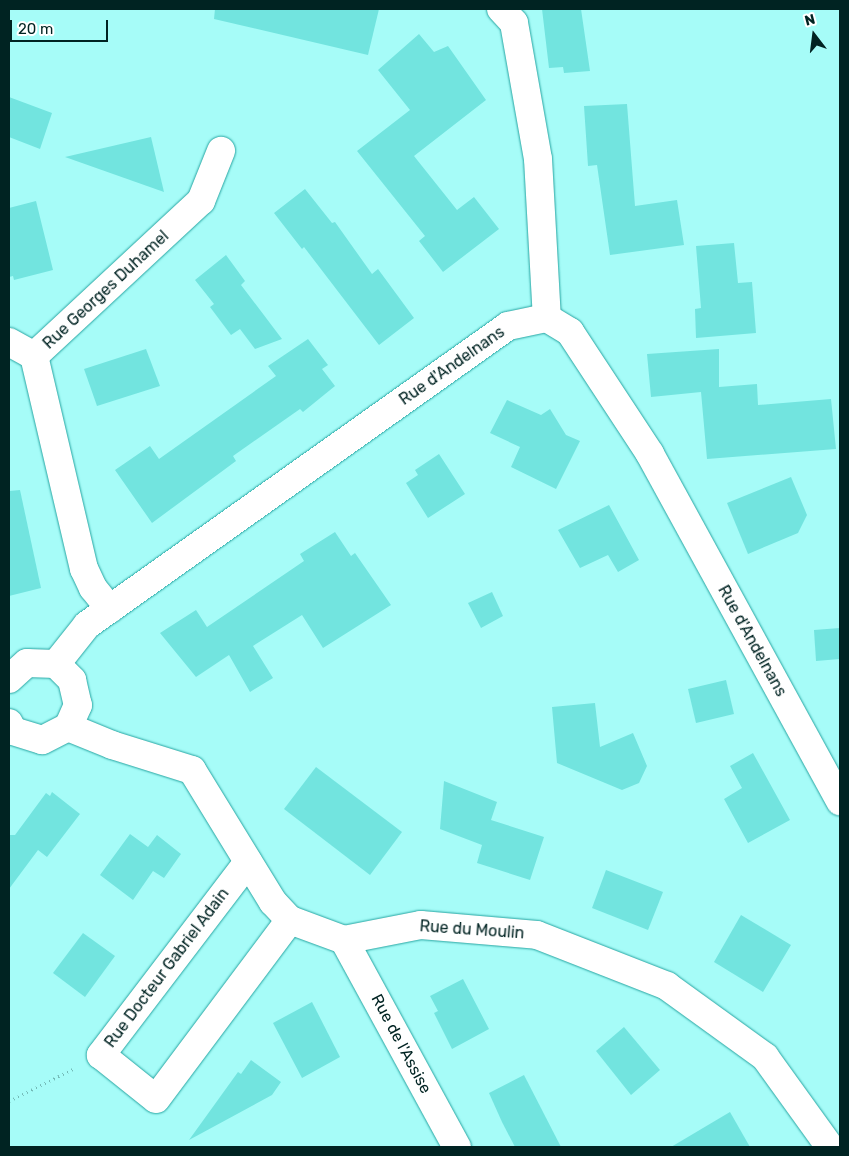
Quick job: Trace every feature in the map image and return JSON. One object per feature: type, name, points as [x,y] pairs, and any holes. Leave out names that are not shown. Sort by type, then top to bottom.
[{"type":"street","points":[[500,9],[514,23],[538,159],[546,318]]},
{"type":"street","name":"Rue Georges Duhamel","points":[[110,609],[93,588],[84,569],[34,356],[201,201],[221,150]]},
{"type":"street","name":"Rue d'Andelnans","points":[[56,664],[87,625],[508,326],[546,318],[570,332],[650,454],[840,801]]},
{"type":"street","points":[[9,342],[34,356]]},
{"type":"street","points":[[9,679],[27,663],[56,664],[72,680],[78,705],[68,727],[42,740],[10,731]]},
{"type":"street","points":[[68,727],[112,745],[192,770],[273,902],[290,920],[344,940]]},
{"type":"street","name":"Rue Docteur Gabriel Adain","points":[[248,862],[101,1055],[156,1099],[290,920]]},
{"type":"street","name":"Rue du Moulin","points":[[344,940],[421,924],[537,935],[667,986],[765,1057],[830,1147]]},
{"type":"street","name":"Rue de l'Assise","points":[[344,940],[457,1147]]},
{"type":"path","points":[[9,1101],[101,1055]]},
{"type":"building","points":[[215,9],[379,9],[368,55],[214,19]]},
{"type":"building","points":[[542,9],[581,9],[590,71],[564,73],[563,67],[549,68]]},
{"type":"building","points":[[419,34],[434,52],[448,46],[486,100],[414,156],[457,210],[474,197],[499,229],[443,272],[419,241],[425,236],[357,151],[410,110],[378,70]]},
{"type":"building","points":[[9,97],[52,113],[40,149],[9,137]]},
{"type":"building","points":[[627,104],[635,206],[677,200],[684,245],[610,255],[597,165],[588,166],[584,106]]},
{"type":"building","points":[[151,137],[164,192],[65,157]]},
{"type":"building","points":[[305,189],[332,223],[335,222],[372,274],[378,269],[414,318],[379,345],[304,247],[302,249],[274,213]]},
{"type":"building","points":[[36,201],[53,270],[14,280],[13,276],[9,277],[9,208]]},
{"type":"building","points":[[734,243],[738,283],[752,282],[756,333],[696,338],[695,309],[701,308],[696,246]]},
{"type":"building","points":[[226,255],[245,281],[241,285],[282,339],[255,349],[240,329],[231,335],[210,307],[214,304],[195,280]]},
{"type":"building","points":[[308,339],[328,365],[322,369],[335,386],[303,412],[300,409],[233,456],[236,461],[152,523],[115,470],[150,446],[159,459],[276,376],[268,366]]},
{"type":"building","points":[[146,349],[160,386],[97,406],[84,369]]},
{"type":"building","points":[[719,349],[719,387],[757,384],[758,405],[831,399],[836,449],[707,459],[701,392],[651,397],[647,354]]},
{"type":"building","points":[[507,400],[541,415],[550,409],[566,435],[580,441],[556,489],[511,467],[520,447],[490,433]]},
{"type":"building","points":[[439,454],[465,494],[428,518],[406,483],[418,475],[415,470]]},
{"type":"building","points":[[791,477],[807,515],[798,533],[748,554],[727,503]]},
{"type":"building","points":[[20,490],[41,588],[9,596],[9,491]]},
{"type":"building","points":[[609,505],[639,560],[618,572],[608,555],[580,568],[558,530]]},
{"type":"building","points":[[335,532],[351,556],[355,553],[391,605],[323,648],[302,615],[253,646],[273,678],[250,692],[229,655],[196,677],[160,633],[196,610],[207,627],[304,561],[300,554]]},
{"type":"building","points":[[492,592],[503,616],[481,628],[468,603]]},
{"type":"building","points":[[840,628],[840,659],[816,661],[814,630]]},
{"type":"building","points":[[726,680],[734,714],[696,723],[688,689]]},
{"type":"building","points":[[595,703],[600,747],[633,733],[647,766],[639,783],[622,790],[557,763],[552,707]]},
{"type":"building","points":[[753,753],[790,820],[748,843],[724,799],[742,788],[730,766]]},
{"type":"building","points":[[316,767],[402,832],[370,875],[284,809]]},
{"type":"building","points":[[444,781],[497,802],[491,820],[544,837],[530,880],[477,863],[482,845],[440,829]]},
{"type":"building","points":[[52,792],[80,814],[47,857],[38,850],[9,889],[9,835],[15,835],[46,793],[50,796]]},
{"type":"building","points":[[130,834],[148,847],[157,835],[181,854],[164,878],[153,871],[133,900],[100,875]]},
{"type":"building","points":[[606,870],[663,892],[648,930],[592,908]]},
{"type":"building","points":[[741,915],[791,945],[763,992],[714,962]]},
{"type":"building","points":[[83,933],[115,956],[85,997],[53,973]]},
{"type":"building","points":[[463,979],[489,1029],[452,1049],[434,1013],[438,1011],[430,996]]},
{"type":"building","points":[[312,1002],[340,1057],[302,1078],[273,1023]]},
{"type":"building","points":[[624,1027],[660,1070],[631,1095],[596,1051]]},
{"type":"building","points":[[251,1060],[281,1082],[272,1095],[189,1140],[238,1072],[241,1074]]},
{"type":"building","points":[[524,1075],[561,1147],[515,1147],[502,1122],[489,1093]]},
{"type":"building","points":[[730,1112],[750,1147],[671,1147]]}]
